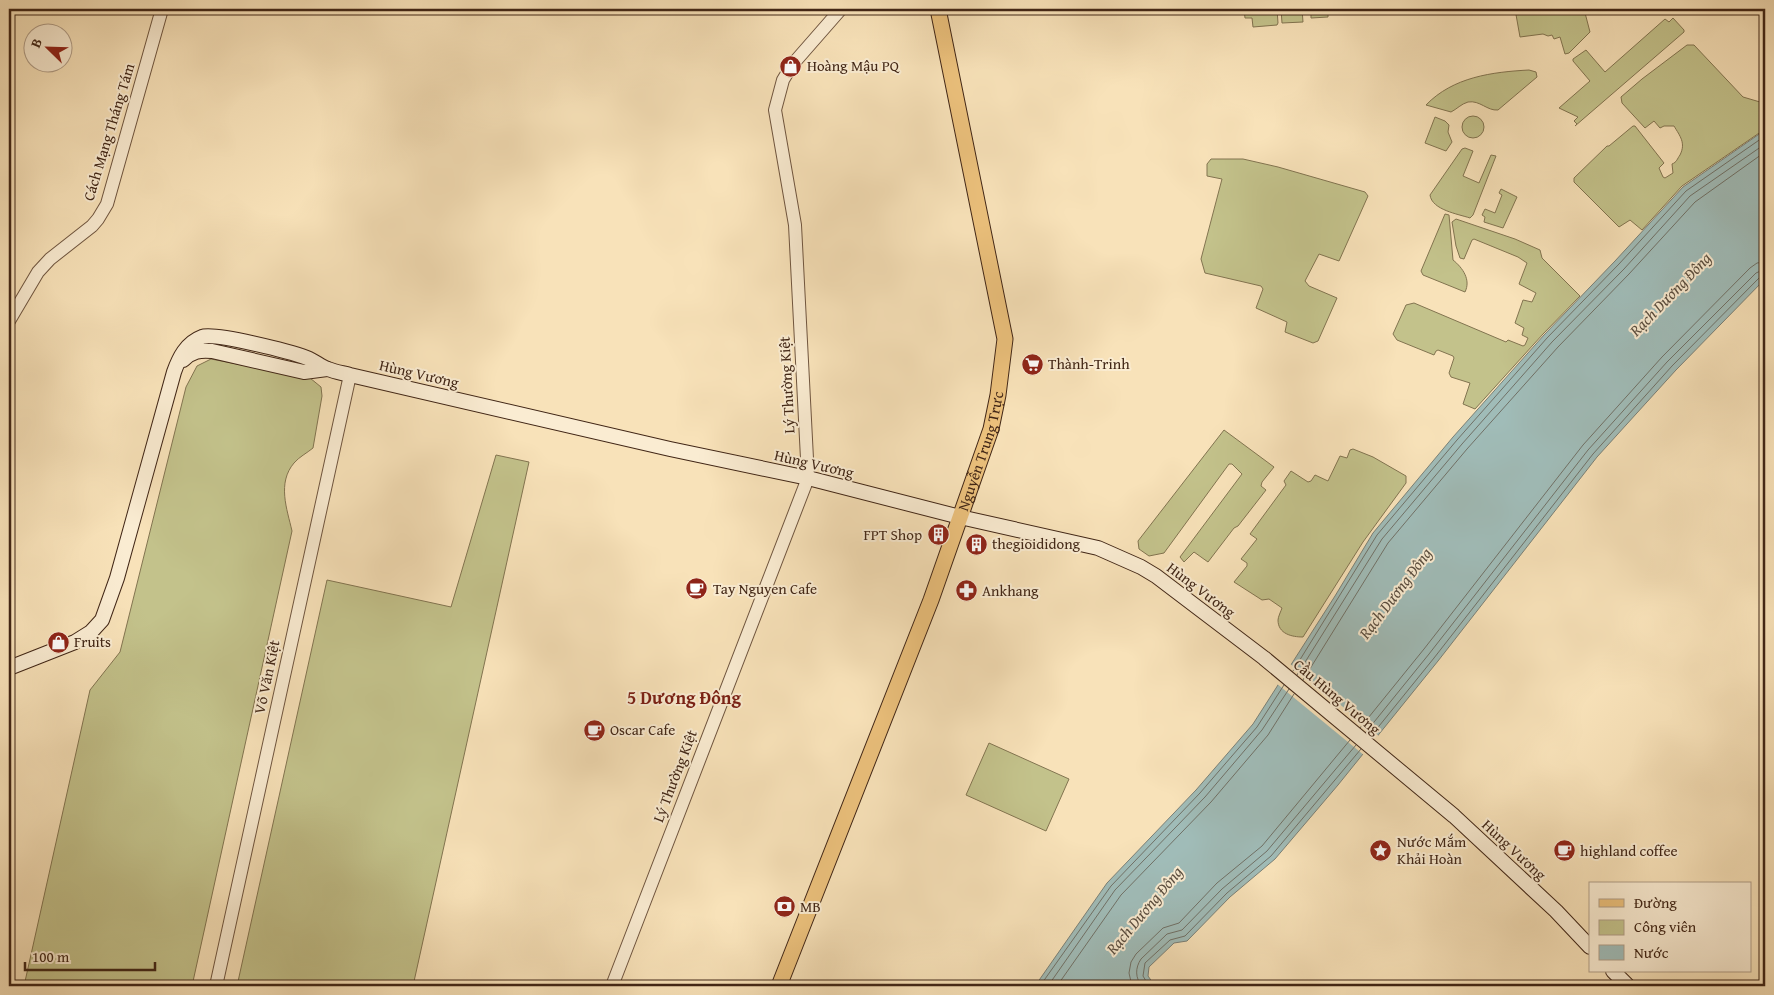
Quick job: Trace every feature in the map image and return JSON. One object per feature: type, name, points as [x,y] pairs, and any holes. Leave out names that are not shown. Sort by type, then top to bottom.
[{"type":"main road","name":"Nguyễn Trung Trực","points":[[779,986],[931,600],[994,418],[998,395],[1005,339],[938,9]]},
{"type":"main road","name":"Hùng Vương","points":[[9,668],[75,642],[91,632],[102,620],[117,578],[174,372],[186,357],[200,350],[212,351],[304,372],[327,369],[670,449],[808,478],[960,517],[1098,548],[1141,567],[1156,576],[1264,658]]},
{"type":"main road","name":"Cầu Hùng Vương","points":[[1264,658],[1388,762]]},
{"type":"main road","name":"Hùng Vương","points":[[1388,762],[1454,816],[1556,911],[1589,946]]},
{"type":"main road","points":[[1614,972],[1628,986]]},
{"type":"street","name":"Cách Mạng Tháng Tám","points":[[9,321],[38,272],[56,254],[92,226],[107,204],[162,9]]},
{"type":"street","name":"Lý Thường Kiệt","points":[[612,986],[808,478],[796,225],[775,110],[783,80],[792,65],[841,9]]},
{"type":"street","name":"Võ Văn Kiệt","points":[[216,986],[350,375]]},
{"type":"green space","points":[[1244,9],[1277,9],[1278,23],[1277,25],[1253,27],[1252,18],[1245,18]]},
{"type":"green space","points":[[1281,9],[1302,9],[1303,22],[1282,23]]},
{"type":"green space","points":[[1311,9],[1328,9],[1328,17],[1311,18]]},
{"type":"green space","points":[[1515,9],[1584,9],[1590,32],[1569,53],[1565,54],[1560,37],[1554,39],[1552,35],[1543,34],[1520,37]]},
{"type":"green space","points":[[1673,18],[1684,32],[1575,126],[1577,124],[1574,121],[1578,117],[1559,108],[1590,81],[1573,59],[1586,50],[1605,72],[1665,19],[1669,22]]},
{"type":"green space","points":[[1687,45],[1694,45],[1743,97],[1760,102],[1765,106],[1765,129],[1682,186],[1642,230],[1630,220],[1619,227],[1574,182],[1574,178],[1607,146],[1633,126],[1635,126],[1664,163],[1659,168],[1663,177],[1665,178],[1673,173],[1672,164],[1682,151],[1682,140],[1674,126],[1660,128],[1654,121],[1645,128],[1622,103],[1621,97]]},
{"type":"green space","points":[[1529,70],[1536,72],[1537,77],[1498,110],[1472,102],[1468,102],[1451,112],[1426,105],[1448,88],[1461,82],[1501,72]]},
{"type":"green space","points":[[1473,116],[1481,119],[1484,127],[1481,135],[1473,138],[1465,135],[1462,127],[1465,119]]},
{"type":"green space","points":[[1435,117],[1449,125],[1448,132],[1452,142],[1446,151],[1425,143]]},
{"type":"green space","points":[[1465,148],[1473,151],[1463,176],[1479,183],[1491,155],[1496,156],[1473,215],[1470,218],[1440,208],[1435,204],[1430,195],[1462,149]]},
{"type":"green space","points":[[1211,159],[1243,159],[1278,167],[1365,192],[1368,196],[1339,261],[1319,254],[1305,281],[1309,286],[1337,298],[1318,341],[1313,343],[1285,332],[1287,322],[1256,308],[1263,289],[1261,286],[1205,273],[1201,259],[1222,179],[1207,176],[1207,164]]},
{"type":"green space","points":[[1501,189],[1517,197],[1503,228],[1484,222],[1485,217],[1482,215],[1485,209],[1495,213],[1502,195],[1499,193]]},
{"type":"green space","points":[[1445,214],[1449,215],[1453,260],[1465,274],[1467,288],[1465,292],[1423,275],[1421,271]]},
{"type":"green space","points":[[1456,219],[1515,239],[1540,250],[1542,258],[1580,296],[1475,409],[1463,404],[1470,383],[1451,377],[1449,373],[1453,356],[1438,350],[1434,355],[1397,340],[1393,334],[1406,305],[1414,303],[1506,342],[1508,340],[1523,346],[1525,345],[1528,338],[1522,335],[1524,328],[1515,323],[1523,300],[1532,302],[1536,293],[1519,284],[1527,263],[1518,257],[1474,239],[1464,259],[1460,258],[1452,222]]},
{"type":"green space","points":[[211,359],[310,378],[321,387],[322,396],[313,448],[294,463],[286,479],[286,505],[292,531],[192,986],[24,986],[90,690],[120,652],[186,387],[197,366]]},
{"type":"green space","points":[[1224,430],[1274,467],[1262,482],[1261,486],[1266,490],[1208,562],[1194,552],[1184,562],[1180,557],[1242,474],[1232,464],[1229,464],[1164,553],[1149,556],[1139,549],[1138,541]]},
{"type":"green space","points":[[1353,449],[1373,457],[1406,476],[1406,483],[1363,542],[1303,637],[1286,634],[1280,629],[1278,619],[1282,608],[1269,599],[1262,600],[1234,582],[1247,566],[1247,563],[1241,559],[1257,539],[1250,534],[1286,485],[1284,481],[1291,471],[1308,482],[1315,475],[1328,481],[1340,456],[1347,458],[1350,450]]},
{"type":"green space","points":[[496,455],[529,462],[413,986],[237,986],[327,580],[451,607]]},
{"type":"green space","points":[[989,743],[1069,779],[1046,831],[966,795]]},
{"type":"water","name":"Rạch Dương Đông","points":[[1765,130],[1765,279],[1676,370],[1597,457],[1438,661],[1338,785],[1275,859],[1230,897],[1187,941],[1174,943],[1149,967],[1148,976],[1155,986],[1035,986],[1107,883],[1196,790],[1253,724],[1373,533],[1453,437],[1544,335],[1683,187]]},
{"type":"pier","points":[[1289,663],[1380,737],[1365,756],[1276,683]]},
{"type":"place","name":"Hoàng Mậu PQ","points":[[791,66]]},
{"type":"place","name":"Thành-Trinh","points":[[1032,364]]},
{"type":"place","name":"FPT Shop","points":[[938,535]]},
{"type":"place","name":"thegioididong","points":[[976,544]]},
{"type":"place","name":"Tay Nguyen Cafe","points":[[697,589]]},
{"type":"place","name":"Ankhang","points":[[966,591]]},
{"type":"place","name":"Fruits","points":[[58,642]]},
{"type":"place","name":"Oscar Cafe","points":[[594,730]]},
{"type":"place","name":"Nước Mắm Khải Hoàn","points":[[1381,851]]},
{"type":"place","name":"highland coffee","points":[[1564,851]]},
{"type":"place","name":"MB","points":[[784,907]]},
{"type":"district","name":"5 Dương Đông","points":[[684,698]]}]
